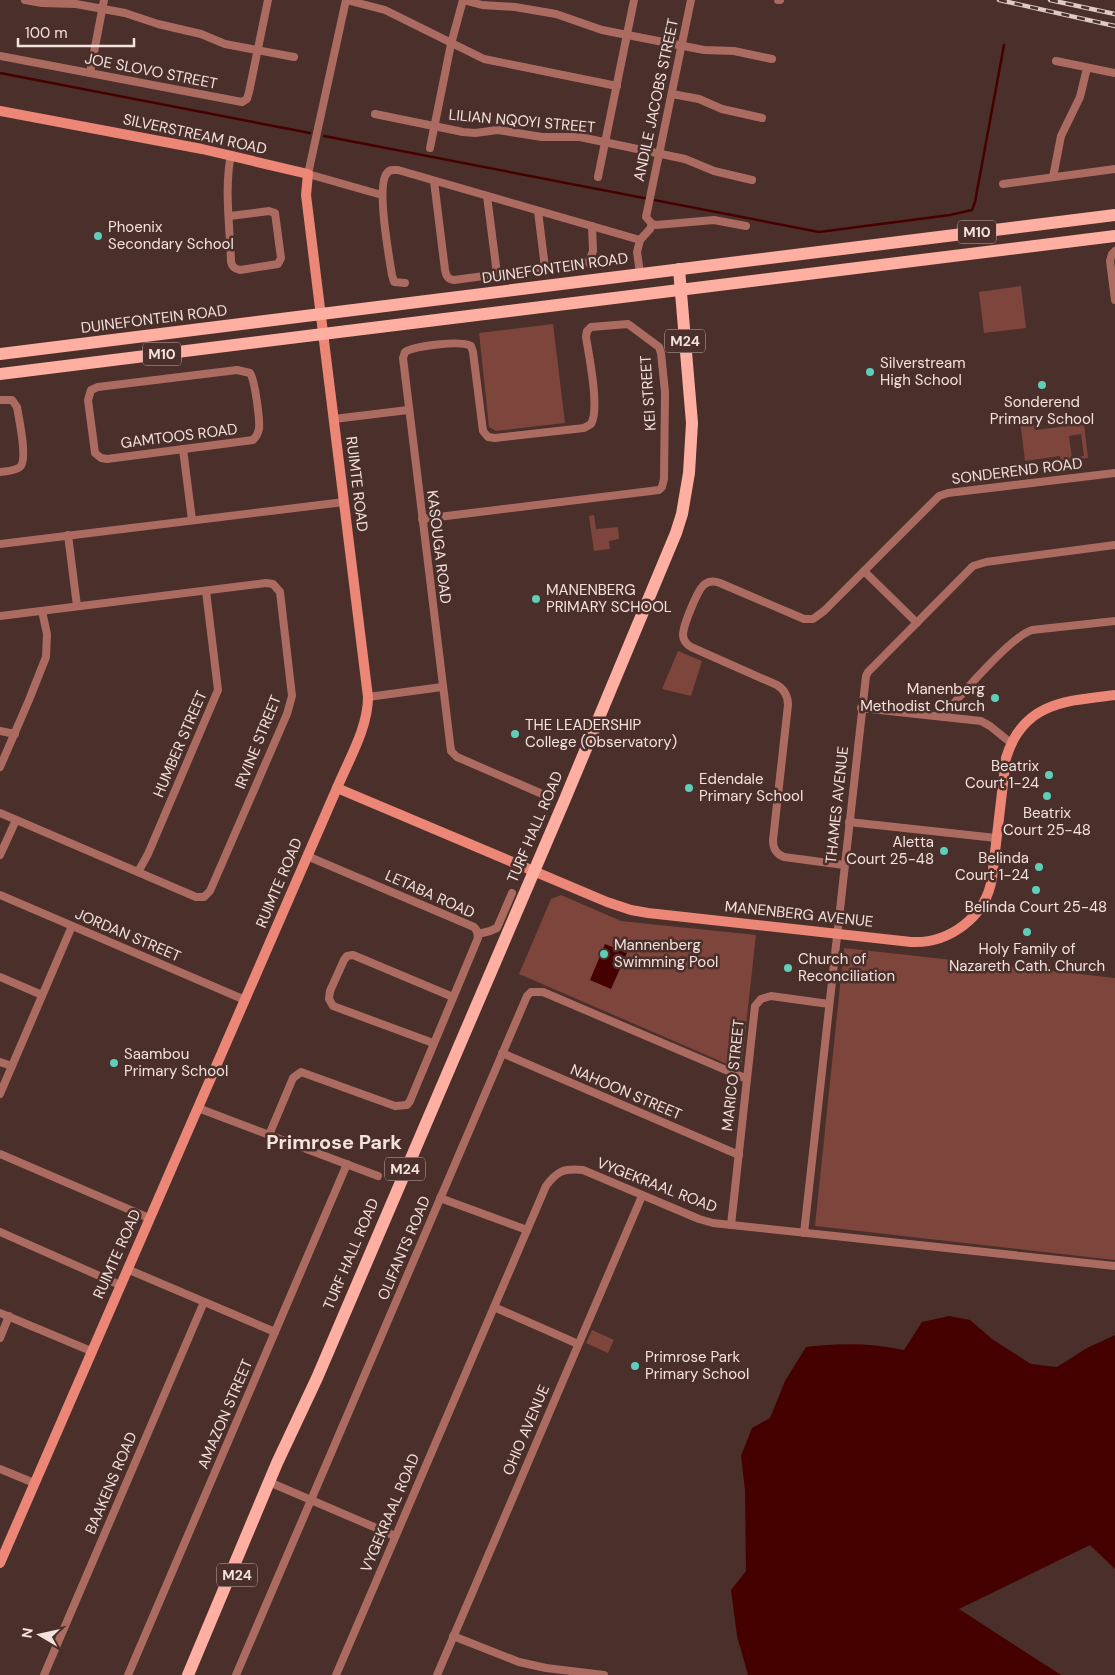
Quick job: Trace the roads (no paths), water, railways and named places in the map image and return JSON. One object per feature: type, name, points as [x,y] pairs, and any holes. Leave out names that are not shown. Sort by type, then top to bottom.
[{"type":"main road","name":"DUINEFONTEIN ROAD","points":[[0,354],[1115,215]]},
{"type":"main road","name":"M10","points":[[0,374],[1115,236]]},
{"type":"main road","name":"TURF HALL ROAD","points":[[197,1675],[316,1378],[670,552],[682,514],[689,473],[692,423],[679,269]]},
{"type":"main road","name":"TURF HALL ROAD","points":[[188,1675],[272,1484]]},
{"type":"street","points":[[25,0],[42,3],[103,4],[168,27],[201,34],[225,44],[294,57]]},
{"type":"street","points":[[258,50],[268,0]]},
{"type":"street","points":[[308,174],[346,0],[377,6],[452,44],[493,62],[617,86]]},
{"type":"street","points":[[430,148],[463,0],[482,5],[515,6],[556,14],[602,30],[682,46],[712,51],[734,51],[772,59]]},
{"type":"street","points":[[598,177],[634,0]]},
{"type":"street","name":"ANDILE JACOBS STREET","points":[[652,224],[646,217],[691,0]]},
{"type":"street","points":[[90,73],[103,4]]},
{"type":"street","name":"JOE SLOVO STREET","points":[[0,56],[238,102],[248,97],[258,50]]},
{"type":"street","points":[[1056,61],[1115,74]]},
{"type":"street","points":[[1053,177],[1061,136],[1080,97],[1087,68]]},
{"type":"street","points":[[672,94],[699,99],[722,109],[762,118]]},
{"type":"street","name":"SILVERSTREAM ROAD","points":[[0,111],[230,155],[382,195]]},
{"type":"street","name":"LILIAN NQOYI STREET","points":[[376,114],[469,133],[498,130],[542,137],[573,136],[685,158],[714,171],[752,180]]},
{"type":"street","points":[[230,155],[228,174],[231,262],[234,268],[240,270],[280,263],[281,258],[275,214],[269,211],[230,216]]},
{"type":"street","points":[[405,283],[396,283],[393,280],[382,195],[383,181],[390,170],[398,170],[640,240]]},
{"type":"street","points":[[1003,184],[1115,170]]},
{"type":"street","name":"RUIMTE ROAD","points":[[0,1560],[337,788],[368,710],[368,697],[306,195],[308,174]]},
{"type":"street","points":[[434,181],[445,270],[448,277],[454,280],[589,262],[592,256],[592,226]]},
{"type":"street","points":[[487,196],[497,274]]},
{"type":"street","points":[[538,211],[545,268]]},
{"type":"street","points":[[640,273],[637,252],[640,240],[652,224],[714,220],[746,226]]},
{"type":"street","points":[[1115,251],[1110,260],[1115,300]]},
{"type":"street","name":"KEI STREET","points":[[405,352],[414,348],[460,343],[467,343],[470,346],[473,352],[483,431],[490,438],[586,427],[591,424],[594,415],[594,393],[586,335],[588,330],[593,327],[627,323],[655,343],[661,353],[665,392],[664,480],[659,490],[422,519]]},
{"type":"street","name":"KASOUGA ROAD","points":[[405,352],[402,364],[450,747],[454,755],[540,793]]},
{"type":"street","name":"GAMTOOS ROAD","points":[[237,370],[250,373],[253,381],[259,427],[257,436],[248,441],[183,449],[106,458],[98,456],[94,450],[88,400],[89,393],[98,387],[237,370]]},
{"type":"street","points":[[0,400],[12,400],[17,407],[24,458],[21,466],[17,469],[0,472]]},
{"type":"street","points":[[334,419],[408,410]]},
{"type":"street","points":[[183,449],[192,520]]},
{"type":"street","name":"SONDEREND ROAD","points":[[844,865],[784,857],[780,856],[774,849],[773,840],[788,705],[785,692],[777,685],[692,647],[686,642],[683,634],[686,622],[702,586],[709,582],[720,583],[808,620],[818,616],[934,499],[943,494],[1115,473]]},
{"type":"street","points":[[0,544],[344,502]]},
{"type":"street","points":[[68,535],[78,606]]},
{"type":"street","name":"THAMES AVENUE","points":[[804,1233],[864,682],[868,672],[973,566],[986,562],[1115,545]]},
{"type":"street","points":[[864,571],[916,623]]},
{"type":"street","name":"IRVINE STREET","points":[[0,616],[266,583],[273,584],[279,589],[292,696],[291,706],[208,895],[202,898],[0,813]]},
{"type":"street","name":"HUMBER STREET","points":[[138,872],[148,854],[217,696],[219,684],[206,591]]},
{"type":"street","points":[[0,767],[46,657],[46,634],[42,611]]},
{"type":"street","points":[[943,716],[1003,652],[1025,633],[1115,621]]},
{"type":"street","points":[[368,697],[442,687]]},
{"type":"street","name":"MANENBERG AVENUE","points":[[337,788],[607,902],[639,912],[918,942],[937,940],[952,933],[973,918],[987,898],[992,878],[1004,766],[1011,743],[1029,720],[1045,709],[1064,702],[1115,696]]},
{"type":"street","points":[[862,708],[981,721],[1011,743]]},
{"type":"street","points":[[0,731],[15,734]]},
{"type":"street","points":[[0,855],[16,820]]},
{"type":"street","points":[[849,822],[996,838]]},
{"type":"street","name":"LETABA ROAD","points":[[268,1135],[293,1078],[301,1072],[395,1106],[407,1105],[478,934],[474,927],[307,856]]},
{"type":"street","points":[[478,934],[497,928],[512,893]]},
{"type":"street","name":"JORDAN STREET","points":[[0,895],[245,1000]]},
{"type":"street","points":[[0,1094],[72,926]]},
{"type":"street","points":[[433,1043],[333,1006],[329,999],[330,991],[346,958],[352,955],[453,997]]},
{"type":"street","points":[[0,977],[42,994]]},
{"type":"street","name":"OLIFANTS ROAD","points":[[236,1675],[524,1001],[531,992],[551,996],[747,1079]]},
{"type":"street","name":"MARICO STREET","points":[[731,1225],[755,1006],[764,997],[771,996],[829,1004]]},
{"type":"street","name":"NAHOON STREET","points":[[502,1053],[739,1155]]},
{"type":"street","points":[[0,1062],[12,1066]]},
{"type":"street","points":[[198,1108],[378,1176]]},
{"type":"street","points":[[0,1154],[150,1218]]},
{"type":"street","name":"AMAZON STREET","points":[[128,1675],[347,1164]]},
{"type":"street","name":"VYGEKRAAL ROAD","points":[[336,1675],[546,1186],[554,1176],[563,1171],[572,1169],[583,1170],[705,1221],[1115,1266]]},
{"type":"street","name":"OHIO AVENUE","points":[[437,1675],[642,1196]]},
{"type":"street","points":[[440,1198],[527,1230]]},
{"type":"street","points":[[0,1232],[120,1285]]},
{"type":"street","points":[[127,1269],[275,1332]]},
{"type":"street","name":"BAAKENS ROAD","points":[[44,1675],[204,1302]]},
{"type":"street","points":[[494,1307],[578,1344]]},
{"type":"street","points":[[0,1312],[91,1351]]},
{"type":"street","points":[[0,1338],[8,1316]]},
{"type":"street","points":[[0,1469],[34,1483]]},
{"type":"street","points":[[272,1484],[395,1536]]},
{"type":"street","points":[[453,1636],[519,1662],[546,1668],[604,1675]]},
{"type":"waterway","points":[[324,136],[819,232],[950,215],[972,210],[975,202],[1004,45]]},
{"type":"waterway","points":[[0,73],[310,133]]},
{"type":"railway","points":[[999,0],[1115,26]]},
{"type":"railway","points":[[1050,0],[1115,14]]},
{"type":"place","name":"Phoenix Secondary School","points":[[98,236]]},
{"type":"place","name":"Silverstream High School","points":[[870,372]]},
{"type":"place","name":"Sonderend Primary School","points":[[1042,385]]},
{"type":"place","name":"MANENBERG PRIMARY SCHOOL","points":[[536,599]]},
{"type":"place","name":"Manenberg Methodist Church","points":[[995,698]]},
{"type":"place","name":"THE LEADERSHIP College (Observatory)","points":[[515,734]]},
{"type":"place","name":"Beatrix Court 1-24","points":[[1049,775]]},
{"type":"place","name":"Edendale Primary School","points":[[689,788]]},
{"type":"place","name":"Beatrix Court 25-48","points":[[1047,796]]},
{"type":"place","name":"Aletta Court 25-48","points":[[944,851]]},
{"type":"place","name":"Belinda Court 1-24","points":[[1039,867]]},
{"type":"place","name":"Belinda Court 25-48","points":[[1036,890]]},
{"type":"place","name":"Holy Family of Nazareth Cath. Church","points":[[1027,932]]},
{"type":"place","name":"Mannenberg Swimming Pool","points":[[604,954]]},
{"type":"place","name":"Church of Reconciliation","points":[[788,968]]},
{"type":"place","name":"Saambou Primary School","points":[[114,1063]]},
{"type":"place","name":"Primrose Park Primary School","points":[[635,1366]]},
{"type":"district","name":"Primrose Park","points":[[334,1142]]}]
